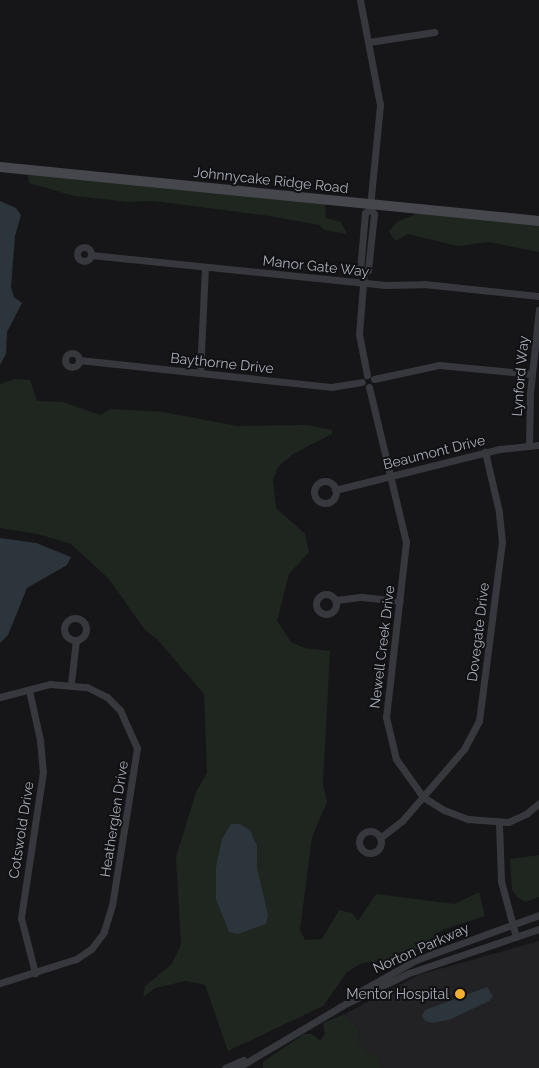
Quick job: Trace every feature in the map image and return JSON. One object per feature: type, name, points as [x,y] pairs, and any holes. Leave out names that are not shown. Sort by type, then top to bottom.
[{"type":"main road","name":"Johnnycake Ridge Road","points":[[0,167],[371,206],[539,221]]},
{"type":"street","points":[[360,0],[380,105],[371,206],[374,214],[368,270],[364,272],[359,334],[367,375],[362,382],[369,387],[374,379]]},
{"type":"street","points":[[369,42],[434,32]]},
{"type":"street","name":"Manor Gate Way","points":[[92,255],[363,283],[424,284],[539,296]]},
{"type":"street","points":[[200,373],[205,267]]},
{"type":"street","name":"Lynford Way","points":[[529,445],[532,374],[539,309]]},
{"type":"street","name":"Baythorne Drive","points":[[79,360],[335,387],[362,382]]},
{"type":"street","points":[[367,375],[374,379],[439,365],[532,374]]},
{"type":"street","name":"Newell Creek Drive","points":[[369,387],[406,542],[386,725],[399,765],[424,797],[455,815],[499,823]]},
{"type":"street","name":"Beaumont Drive","points":[[335,490],[485,452],[539,444]]},
{"type":"street","name":"Dovegate Drive","points":[[380,838],[402,820],[424,797],[467,745],[480,717],[502,542],[499,512],[485,452]]},
{"type":"street","points":[[336,600],[362,597],[400,601]]},
{"type":"street","points":[[71,683],[76,640]]},
{"type":"street","name":"Heatherglen Drive","points":[[0,698],[28,690],[71,683],[97,691],[114,703],[126,718],[137,748],[112,906],[107,926],[97,942],[76,960],[35,973]]},
{"type":"street","name":"Cotswold Drive","points":[[28,690],[40,740],[43,772],[21,918],[35,973]]},
{"type":"street","points":[[516,937],[501,881],[499,823],[517,819],[539,802]]},
{"type":"street","name":"Norton Parkway","points":[[347,1003],[350,997],[370,984],[416,960],[539,915]]},
{"type":"street","name":"Norton Parkway","points":[[237,1068],[266,1048],[347,1003],[409,973],[539,929]]},
{"type":"street","points":[[0,983],[35,973]]},
{"type":"street","name":"Norton Parkway","points":[[225,1068],[255,1055]]},
{"type":"shaded area","points":[[27,171],[325,202],[326,218],[341,222],[347,234],[325,230],[319,225],[270,216],[154,201],[129,202],[74,196],[29,183]]},
{"type":"shaded area","points":[[0,201],[16,208],[21,215],[15,236],[11,287],[14,297],[22,303],[7,332],[6,354],[0,365]]},
{"type":"shaded area","points":[[423,211],[539,226],[539,252],[489,242],[458,246],[408,234],[395,241],[389,231],[397,222]]},
{"type":"shaded area","points":[[15,379],[30,380],[37,401],[63,402],[100,415],[111,409],[163,412],[237,426],[307,425],[332,430],[332,434],[293,454],[278,467],[273,480],[276,508],[305,534],[309,552],[289,574],[277,621],[291,642],[304,648],[330,651],[323,784],[327,802],[312,837],[300,930],[305,940],[322,939],[339,910],[352,913],[358,921],[376,894],[455,904],[479,892],[485,916],[442,930],[421,947],[393,960],[362,963],[347,972],[323,1006],[228,1051],[205,985],[186,981],[155,988],[143,997],[145,986],[171,965],[181,945],[176,857],[196,792],[207,773],[204,694],[158,640],[145,630],[109,579],[71,544],[38,534],[0,528],[0,384]]},
{"type":"shaded area","points":[[0,538],[36,543],[71,557],[67,565],[27,588],[8,635],[0,643]]},
{"type":"shaded area","points":[[231,824],[240,824],[250,830],[257,846],[257,868],[268,915],[266,924],[238,934],[229,932],[216,899],[216,867],[222,839]]},
{"type":"shaded area","points":[[539,855],[539,897],[526,902],[517,897],[512,890],[510,859]]},
{"type":"shaded area","name":"Mentor Hospital","points":[[539,941],[539,1068],[382,1068],[377,1056],[369,1054],[358,1042],[360,1031],[345,1014],[418,975]]},
{"type":"shaded area","points":[[487,987],[493,996],[489,1001],[451,1019],[433,1023],[425,1021],[422,1016],[425,1010]]},
{"type":"shaded area","points":[[345,1014],[360,1031],[358,1042],[369,1054],[377,1056],[382,1068],[263,1068],[263,1062],[304,1034],[312,1034],[320,1041],[325,1034],[323,1023]]},
{"type":"place","name":"Mentor Hospital","points":[[460,994]]}]
